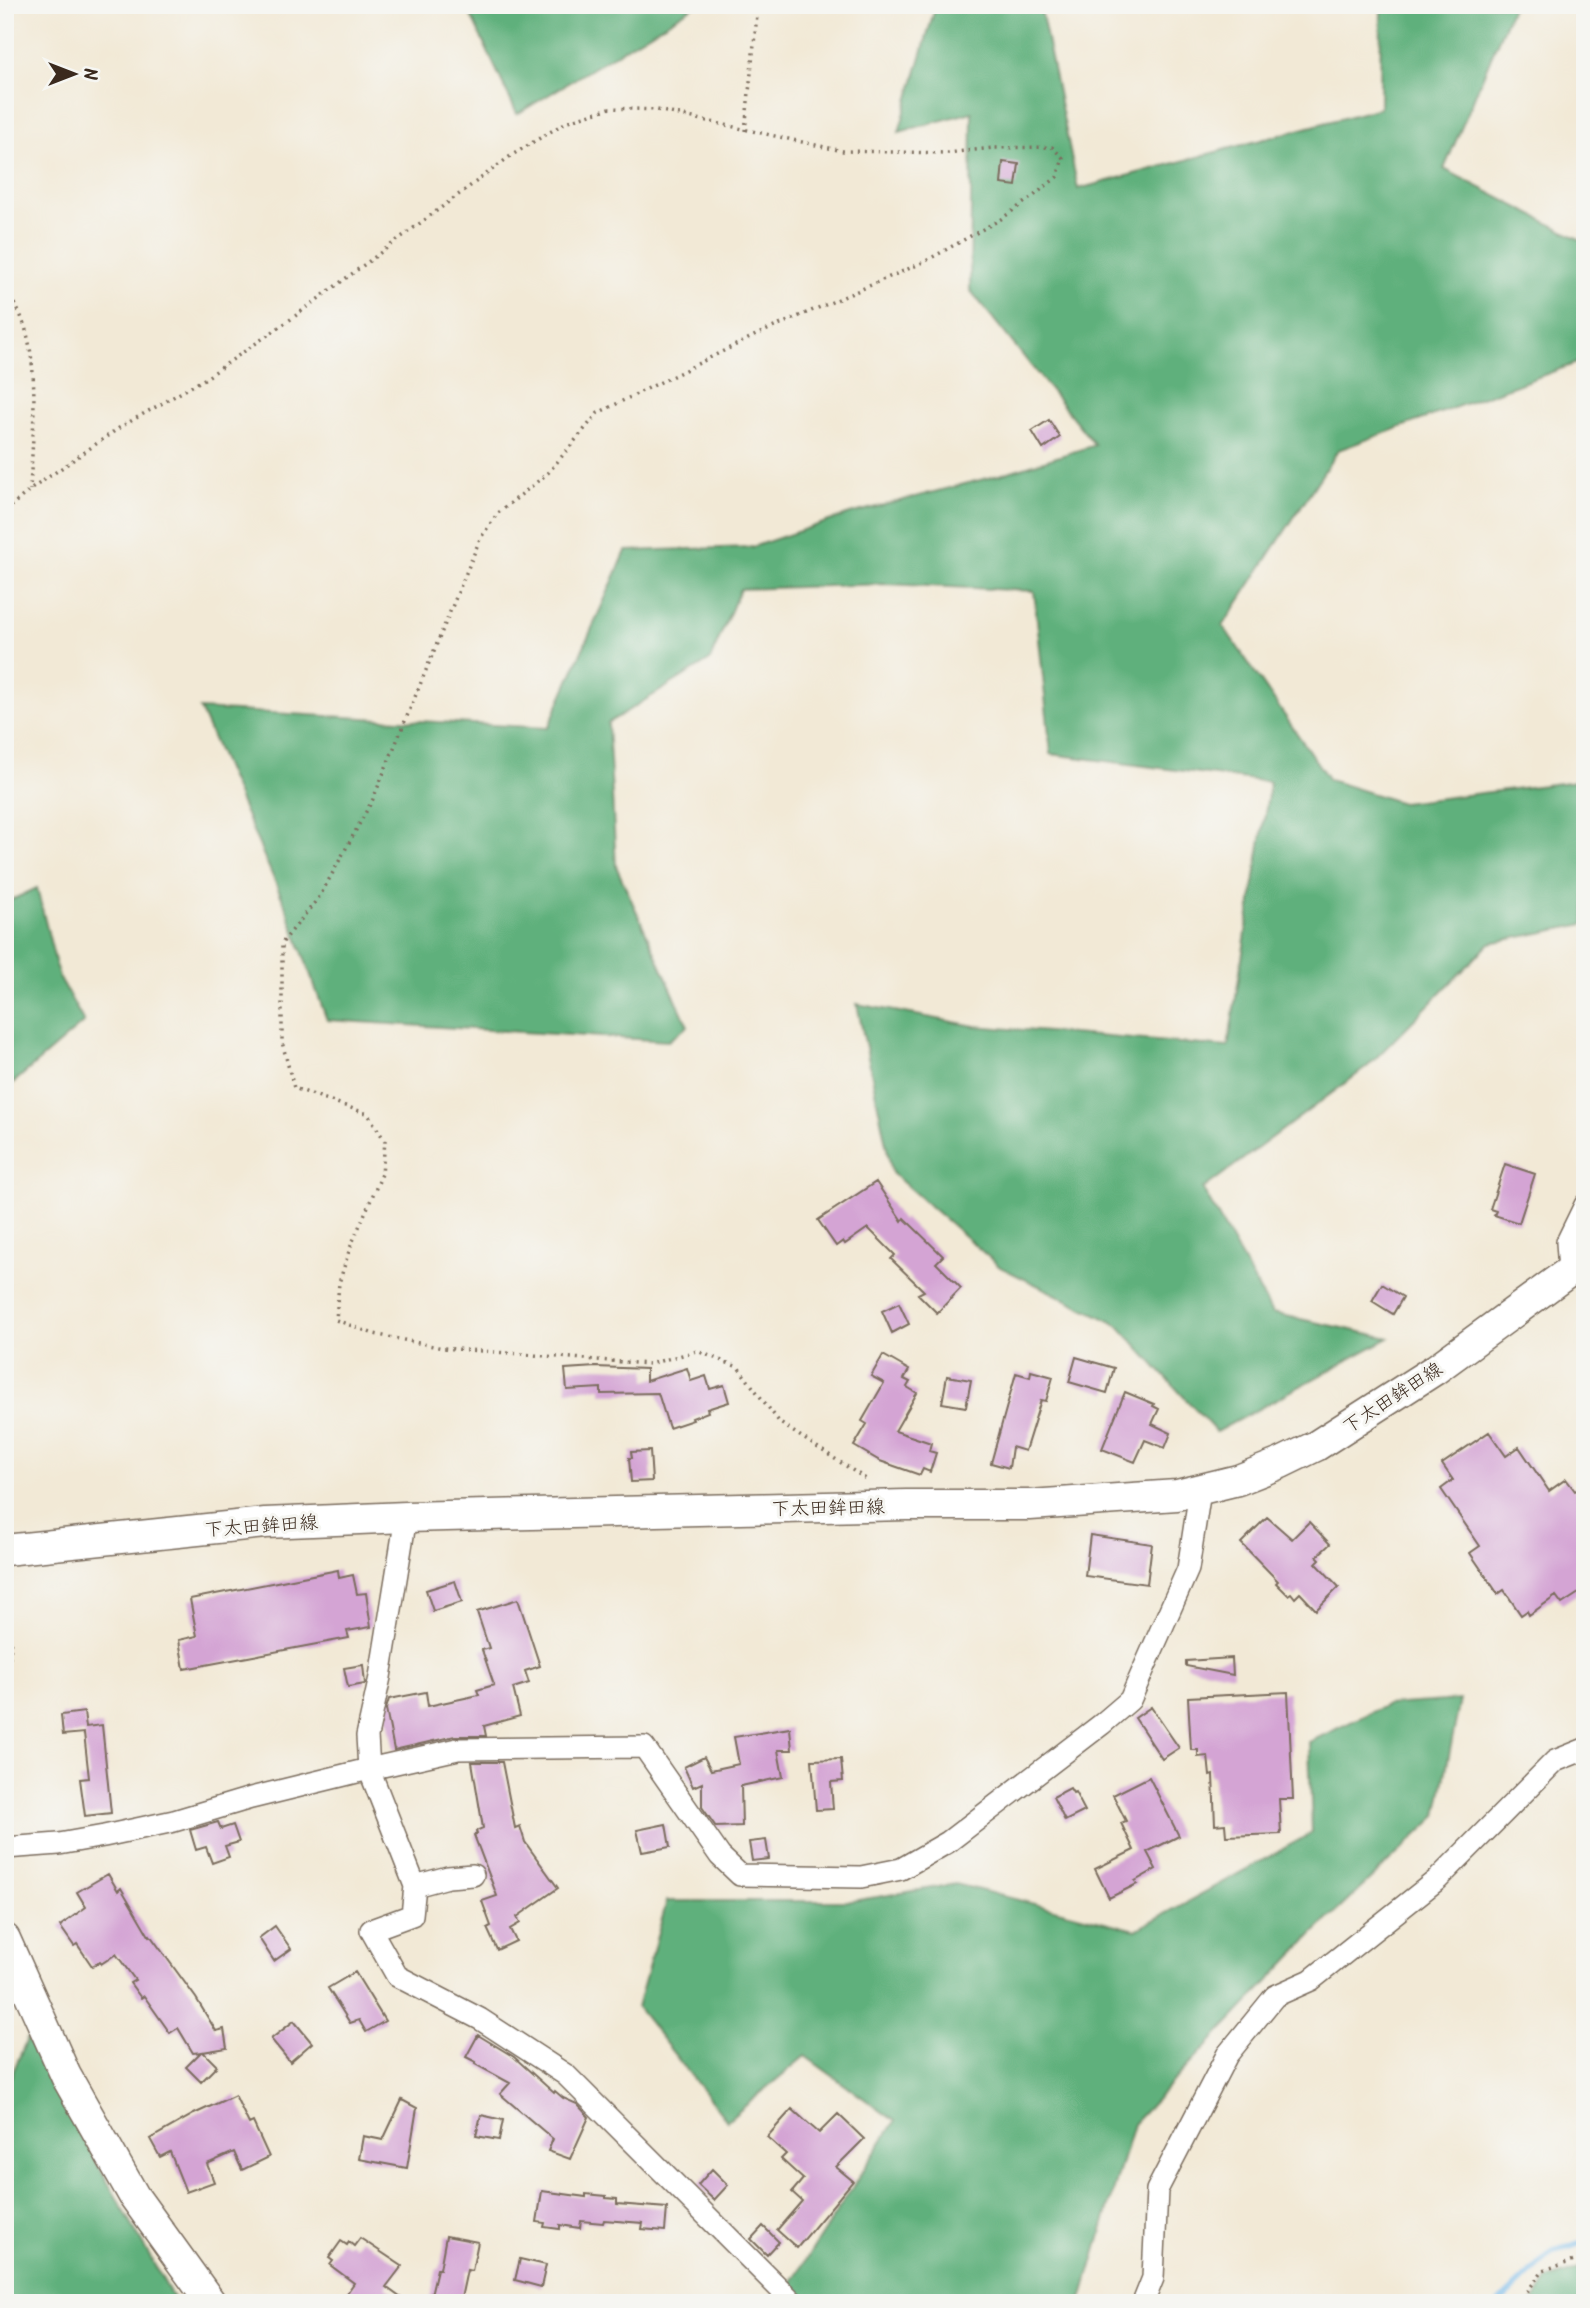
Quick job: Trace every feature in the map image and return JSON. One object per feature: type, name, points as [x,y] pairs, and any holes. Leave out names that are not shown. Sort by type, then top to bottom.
[{"type":"main road","name":"下太田鉾田線","points":[[5,1550],[265,1523],[906,1505],[1030,1505],[1145,1499],[1200,1491],[1238,1480],[1316,1446],[1436,1369],[1577,1265]]},
{"type":"main road","points":[[5,1940],[73,2088],[134,2196],[211,2303]]},
{"type":"street","points":[[1577,1265],[1567,1242],[1585,1205]]},
{"type":"street","points":[[5,1848],[60,1843],[174,1821],[251,1798],[458,1749],[644,1747],[720,1856],[740,1875],[861,1877],[901,1869],[948,1842],[1130,1700],[1188,1569],[1200,1491]]},
{"type":"street","points":[[406,1517],[380,1677],[367,1736],[369,1769],[415,1886],[412,1915],[371,1930],[397,1976],[480,2020],[566,2075],[794,2303]]},
{"type":"street","points":[[1143,2303],[1153,2278],[1157,2190],[1227,2055],[1275,1996],[1311,1980],[1438,1879],[1555,1761],[1585,1749]]},
{"type":"street","points":[[415,1886],[448,1877],[473,1875]]},
{"type":"path","points":[[745,131],[758,5]]},
{"type":"path","points":[[5,510],[118,428],[206,379],[292,319],[512,155],[568,121],[610,108],[657,110],[843,151],[948,153],[993,148],[1052,147],[1063,158],[1057,177],[1031,198],[1001,219],[924,262],[758,334],[598,413],[548,473],[497,514],[480,539],[373,799],[320,896],[282,943],[282,1042],[294,1088],[368,1114],[385,1141],[382,1174],[350,1248],[339,1283],[336,1320],[374,1334],[443,1348],[649,1364],[697,1351],[738,1367],[780,1423],[872,1483]]},
{"type":"path","points":[[5,293],[13,300],[28,334],[30,347],[34,395],[30,490]]},
{"type":"path","points":[[5,1629],[11,1644],[5,1708]]},
{"type":"path","points":[[1519,2303],[1543,2270],[1585,2258]]},
{"type":"green space","points":[[466,5],[696,5],[517,114]]},
{"type":"green space","points":[[936,5],[1040,5],[1078,189],[1380,108],[1381,5],[1513,5],[1444,169],[1585,242],[1585,360],[1338,450],[1223,626],[1329,780],[1402,803],[1585,780],[1585,924],[1490,943],[1367,1067],[1203,1189],[1272,1313],[1389,1338],[1216,1432],[1118,1325],[1000,1267],[892,1173],[857,1004],[975,1026],[1228,1047],[1270,782],[1051,754],[1034,591],[886,584],[740,589],[710,660],[608,723],[616,866],[688,1026],[668,1041],[327,1020],[286,907],[200,709],[548,728],[626,551],[752,547],[850,514],[999,475],[1095,445],[970,290],[972,112],[899,132]]},
{"type":"green space","points":[[37,888],[59,977],[84,1022],[5,1090],[5,903]]},
{"type":"green space","points":[[1460,1700],[1437,1816],[1314,1933],[1133,2124],[1081,2303],[778,2303],[895,2121],[805,2056],[727,2121],[637,2007],[667,1901],[852,1901],[956,1884],[1136,1930],[1312,1833],[1309,1742],[1386,1705]]},
{"type":"green space","points":[[27,2039],[176,2303],[5,2303],[5,2090]]},
{"type":"green space","points":[[1585,2267],[1585,2303],[1532,2303],[1547,2280]]},
{"type":"building","points":[[1003,162],[1019,164],[1016,186],[1001,184]]},
{"type":"building","points":[[1049,420],[1060,437],[1043,449],[1032,431]]},
{"type":"building","points":[[1505,1164],[1535,1174],[1519,1223],[1494,1215],[1496,1211],[1490,1209]]},
{"type":"building","points":[[876,1182],[902,1221],[904,1218],[943,1256],[936,1263],[961,1288],[937,1313],[918,1294],[924,1291],[891,1259],[895,1255],[868,1228],[845,1244],[843,1241],[836,1246],[818,1220]]},
{"type":"building","points":[[1382,1284],[1403,1297],[1393,1314],[1372,1301]]},
{"type":"building","points":[[899,1303],[909,1324],[892,1333],[882,1311]]},
{"type":"building","points":[[883,1355],[909,1370],[904,1379],[910,1382],[907,1387],[917,1393],[895,1431],[931,1443],[929,1451],[936,1453],[930,1472],[923,1469],[920,1475],[880,1461],[854,1446],[867,1424],[862,1421],[884,1383],[871,1376]]},
{"type":"building","points":[[1076,1357],[1114,1368],[1107,1393],[1069,1382]]},
{"type":"building","points":[[687,1368],[691,1381],[706,1376],[710,1389],[724,1385],[729,1402],[707,1409],[708,1412],[692,1418],[693,1420],[669,1428],[658,1393],[601,1394],[601,1388],[567,1390],[565,1369],[646,1369],[646,1381]]},
{"type":"building","points":[[1031,1371],[1053,1377],[1046,1401],[1041,1400],[1025,1451],[1012,1447],[1009,1468],[991,1463],[1016,1373],[1030,1377]]},
{"type":"building","points":[[947,1376],[971,1380],[966,1407],[942,1403]]},
{"type":"building","points":[[1125,1392],[1154,1404],[1153,1406],[1159,1409],[1152,1424],[1171,1433],[1165,1448],[1145,1440],[1135,1462],[1102,1449]]},
{"type":"building","points":[[1489,1432],[1506,1456],[1519,1447],[1549,1491],[1566,1479],[1575,1491],[1578,1489],[1585,1498],[1585,1589],[1562,1604],[1556,1596],[1529,1615],[1527,1611],[1521,1615],[1504,1590],[1498,1594],[1470,1553],[1480,1546],[1441,1489],[1453,1480],[1442,1464]]},
{"type":"building","points":[[650,1451],[652,1481],[631,1482],[631,1452]]},
{"type":"building","points":[[1267,1517],[1292,1539],[1309,1522],[1330,1544],[1317,1556],[1320,1559],[1316,1563],[1339,1587],[1316,1610],[1300,1593],[1295,1598],[1291,1593],[1288,1595],[1241,1543]]},
{"type":"building","points":[[1090,1535],[1152,1544],[1147,1584],[1085,1576]]},
{"type":"building","points":[[338,1570],[339,1578],[353,1575],[357,1594],[366,1593],[371,1627],[347,1631],[349,1638],[184,1669],[179,1640],[197,1636],[190,1599]]},
{"type":"building","points":[[455,1581],[462,1602],[433,1611],[426,1590]]},
{"type":"building","points":[[518,1599],[540,1666],[525,1671],[529,1683],[513,1688],[520,1716],[484,1726],[486,1736],[455,1736],[394,1750],[386,1709],[389,1699],[426,1692],[428,1706],[479,1695],[477,1690],[494,1685],[482,1650],[489,1648],[477,1612]]},
{"type":"building","points":[[1232,1658],[1233,1675],[1186,1666],[1186,1661]]},
{"type":"building","points":[[363,1665],[365,1684],[348,1687],[344,1668]]},
{"type":"building","points":[[1288,1692],[1293,1799],[1279,1799],[1281,1834],[1226,1836],[1225,1824],[1215,1825],[1213,1775],[1210,1776],[1208,1756],[1198,1757],[1198,1750],[1191,1750],[1188,1697]]},
{"type":"building","points":[[1151,1707],[1179,1748],[1162,1759],[1135,1718]]},
{"type":"building","points":[[84,1712],[86,1727],[102,1725],[111,1813],[85,1816],[80,1779],[89,1778],[84,1733],[63,1735],[61,1715]]},
{"type":"building","points":[[790,1728],[792,1750],[778,1750],[783,1777],[741,1786],[742,1826],[716,1827],[702,1807],[702,1783],[693,1787],[684,1767],[704,1757],[711,1770],[739,1764],[734,1737]]},
{"type":"building","points":[[841,1759],[843,1781],[831,1782],[833,1809],[816,1810],[812,1760]]},
{"type":"building","points":[[472,1762],[502,1762],[515,1828],[520,1826],[525,1842],[558,1888],[517,1917],[520,1923],[510,1929],[516,1941],[497,1950],[487,1928],[491,1926],[482,1901],[497,1896],[474,1835],[483,1828]]},
{"type":"building","points":[[1149,1777],[1179,1836],[1147,1852],[1156,1869],[1135,1881],[1137,1884],[1109,1898],[1095,1869],[1134,1850],[1121,1823],[1126,1821],[1113,1795]]},
{"type":"building","points":[[1070,1788],[1085,1811],[1065,1821],[1053,1797]]},
{"type":"building","points":[[218,1822],[221,1829],[233,1825],[239,1842],[225,1846],[229,1857],[212,1863],[206,1847],[196,1850],[190,1830]]},
{"type":"building","points":[[666,1824],[670,1847],[642,1852],[637,1830]]},
{"type":"building","points":[[766,1840],[769,1859],[752,1861],[749,1842]]},
{"type":"building","points":[[108,1874],[118,1891],[121,1888],[149,1936],[196,1998],[216,2031],[224,2029],[227,2048],[203,2052],[217,2066],[201,2082],[186,2067],[201,2052],[193,2053],[178,2028],[170,2033],[144,1996],[141,1998],[130,1983],[135,1980],[116,1954],[101,1964],[100,1962],[92,1966],[60,1926],[86,1907],[77,1892]]},
{"type":"building","points":[[275,1926],[291,1949],[274,1961],[259,1938]]},
{"type":"building","points":[[355,1972],[385,2021],[366,2032],[359,2020],[350,2023],[328,1988]]},
{"type":"building","points":[[294,2021],[312,2043],[290,2062],[271,2039]]},
{"type":"building","points":[[478,2035],[514,2057],[554,2093],[555,2091],[577,2104],[589,2117],[570,2159],[548,2151],[553,2139],[500,2094],[510,2083],[466,2057]]},
{"type":"building","points":[[235,2095],[249,2124],[253,2122],[269,2157],[242,2170],[234,2152],[207,2164],[214,2182],[186,2192],[170,2152],[160,2157],[150,2139]]},
{"type":"building","points":[[402,2100],[417,2108],[407,2168],[359,2159],[363,2136],[383,2140]]},
{"type":"building","points":[[792,2109],[819,2133],[838,2114],[864,2139],[836,2167],[853,2181],[797,2248],[777,2230],[802,2201],[792,2192],[803,2179],[781,2159],[786,2154],[767,2137]]},
{"type":"building","points":[[481,2115],[503,2120],[499,2140],[476,2136]]},
{"type":"building","points":[[712,2169],[728,2185],[714,2200],[698,2185]]},
{"type":"building","points":[[542,2191],[586,2197],[586,2194],[606,2196],[617,2199],[617,2204],[667,2208],[665,2231],[642,2229],[643,2223],[604,2220],[603,2223],[581,2221],[580,2228],[560,2225],[560,2229],[544,2227],[545,2223],[537,2222]]},
{"type":"building","points":[[763,2226],[779,2242],[767,2255],[751,2239]]},
{"type":"building","points":[[446,2236],[478,2242],[472,2271],[467,2270],[460,2303],[429,2303],[437,2269],[440,2269]]},
{"type":"building","points":[[360,2238],[402,2266],[386,2287],[408,2303],[340,2303],[354,2283],[330,2265],[333,2261],[329,2258],[341,2241],[354,2246]]},
{"type":"building","points":[[520,2259],[546,2265],[541,2287],[515,2280]]},
{"type":"waterway","points":[[1499,2303],[1553,2251],[1585,2243]]}]
